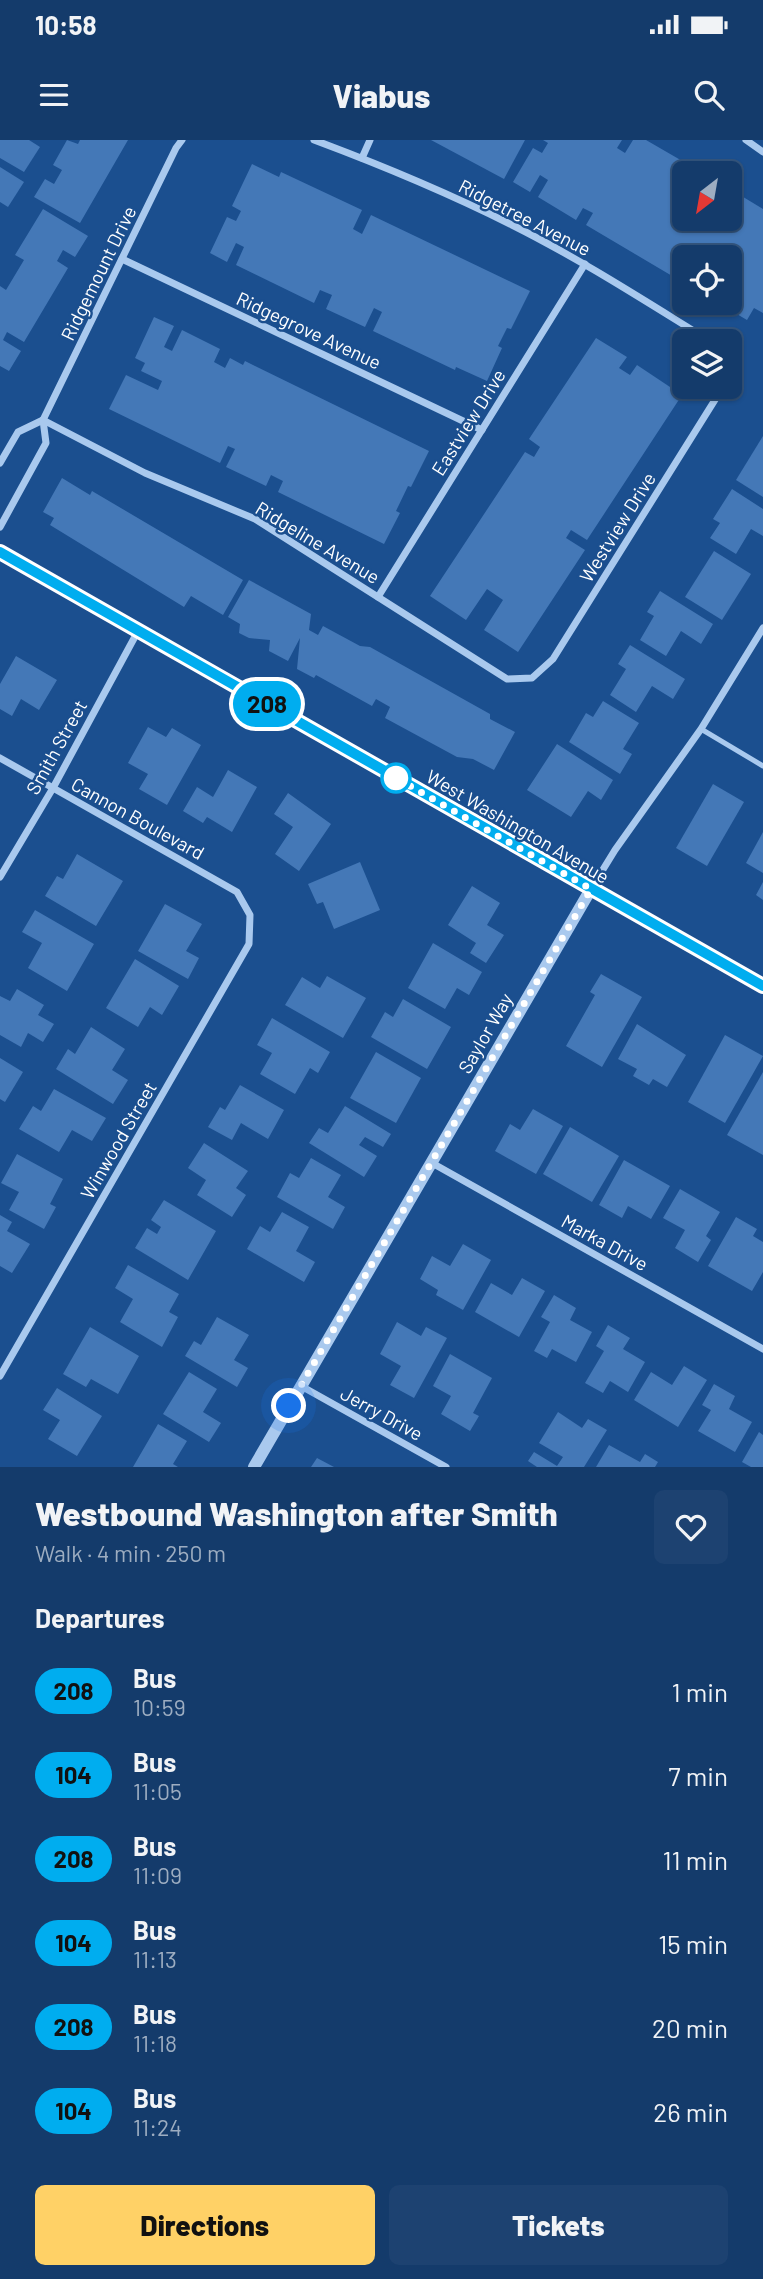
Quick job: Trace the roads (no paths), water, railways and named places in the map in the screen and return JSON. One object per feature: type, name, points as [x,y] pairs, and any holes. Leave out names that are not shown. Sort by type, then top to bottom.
[{"type":"main road","name":"West Washington Avenue","points":[[0,552],[763,986]]},
{"type":"street","name":"Ridgemount Drive","points":[[0,527],[46,443],[43,420],[182,140]]},
{"type":"street","name":"Ridgetree Avenue","points":[[314,140],[362,158],[512,225],[585,264],[691,329]]},
{"type":"street","points":[[362,158],[370,140]]},
{"type":"street","points":[[746,140],[763,152]]},
{"type":"street","name":"Ridgegrove Avenue","points":[[122,259],[482,430]]},
{"type":"street","name":"Eastview Drive","points":[[378,597],[585,264]]},
{"type":"street","name":"Westview Drive","points":[[532,678],[553,659],[716,399]]},
{"type":"street","points":[[0,464],[18,432],[43,420]]},
{"type":"street","name":"Ridgeline Avenue","points":[[43,420],[145,473],[255,519],[507,679],[532,678]]},
{"type":"street","name":"Saylor Way","points":[[254,1467],[591,889],[615,850],[701,729],[763,628]]},
{"type":"street","name":"Smith Street","points":[[0,877],[53,788],[138,631]]},
{"type":"street","name":"Cannon Boulevard","points":[[0,758],[237,892],[250,915]]},
{"type":"street","name":"Winwood Street","points":[[0,1376],[249,944],[250,915]]},
{"type":"street","name":"Marka Drive","points":[[432,1163],[763,1349]]},
{"type":"street","name":"Jerry Drive","points":[[301,1386],[446,1467]]},
{"type":"lane","points":[[701,729],[763,766]]}]
